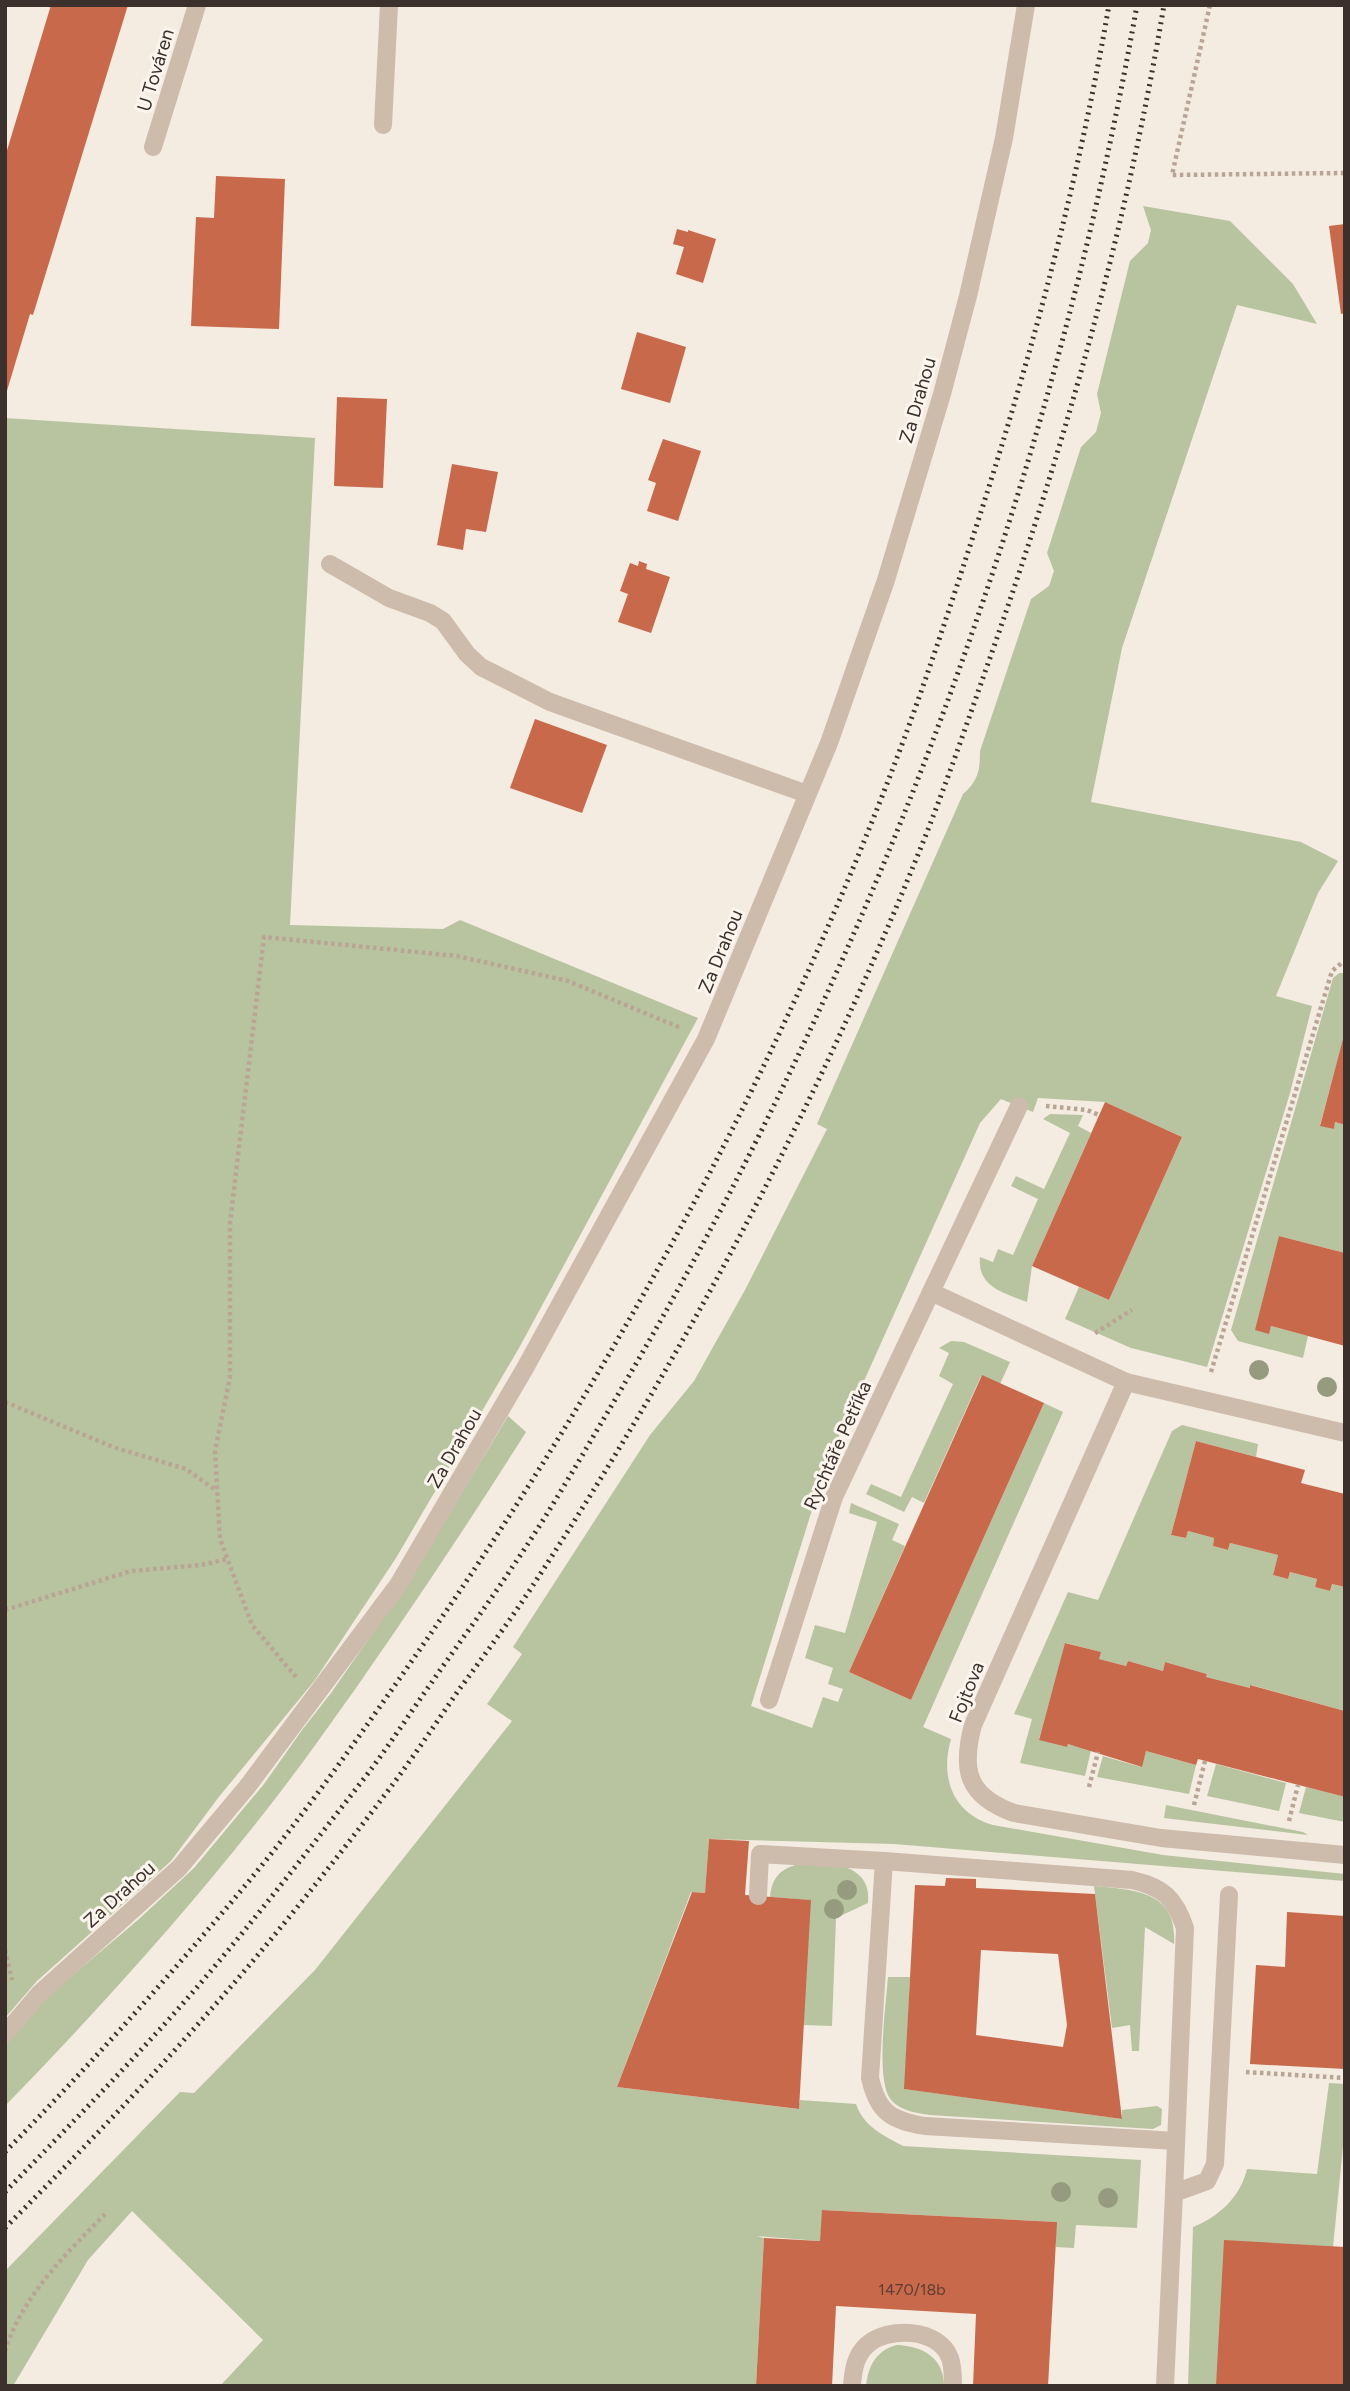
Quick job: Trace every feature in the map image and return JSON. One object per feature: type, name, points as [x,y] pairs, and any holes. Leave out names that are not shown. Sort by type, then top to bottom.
[{"type":"street","name":"U Továren","points":[[153,147],[197,5]]},
{"type":"street","points":[[383,125],[389,5]]},
{"type":"street","name":"Za Drahou","points":[[5,2034],[39,1994],[179,1868],[247,1787],[398,1585],[524,1370],[706,1039],[852,680],[886,580],[942,394],[968,296],[1001,152],[1026,5]]},
{"type":"street","points":[[330,564],[389,598],[430,613],[443,621],[467,654],[481,667],[514,685],[550,702],[807,794]]},
{"type":"street","name":"Rychtáře Petříka","points":[[769,1700],[834,1497],[1019,1106]]},
{"type":"street","points":[[931,1292],[1126,1382],[1345,1433]]},
{"type":"street","name":"Fojtova","points":[[1126,1382],[973,1725],[966,1760],[970,1777],[980,1794],[996,1806],[1014,1813],[1161,1838],[1345,1855]]},
{"type":"street","points":[[758,1896],[760,1854],[1132,1880],[1152,1885],[1170,1897],[1179,1909],[1185,1928],[1165,2386]]},
{"type":"street","points":[[884,1861],[870,2078],[875,2099],[886,2113],[902,2122],[925,2126],[1176,2141]]},
{"type":"street","points":[[1174,2193],[1207,2181],[1215,2164],[1229,1895]]},
{"type":"street","points":[[852,2386],[854,2366],[862,2351],[874,2341],[899,2333],[928,2337],[943,2347],[950,2357],[953,2386]]},
{"type":"path","points":[[1210,5],[1172,175],[1345,173]]},
{"type":"path","points":[[317,1695],[304,1687],[252,1625],[220,1539],[215,1451],[230,1377],[230,1223],[264,937],[457,956],[568,981],[706,1039]]},
{"type":"path","points":[[1209,1381],[1332,971],[1343,962]]},
{"type":"path","points":[[1042,1106],[1087,1110],[1099,1115]]},
{"type":"path","points":[[1095,1333],[1132,1310]]},
{"type":"path","points":[[5,1402],[113,1447],[186,1468],[218,1492]]},
{"type":"path","points":[[5,1610],[131,1571],[227,1559]]},
{"type":"path","points":[[1089,1787],[1098,1752]]},
{"type":"path","points":[[1194,1805],[1205,1761]]},
{"type":"path","points":[[1289,1822],[1298,1785]]},
{"type":"path","points":[[1220,2071],[1345,2078]]},
{"type":"path","points":[[5,2351],[11,2332],[29,2299],[105,2214]]},
{"type":"green space","points":[[1143,206],[1230,221],[1293,284],[1317,324],[1237,305],[1122,648],[1091,802],[1301,842],[1338,861],[1318,893],[1276,996],[1312,1006],[1290,1093],[1207,1367],[1131,1348],[1065,1319],[1079,1287],[1109,1300],[1182,1137],[1105,1102],[1038,1098],[1033,1112],[1001,1099],[980,1123],[837,1441],[812,1510],[751,1706],[812,1728],[823,1697],[838,1702],[843,1689],[828,1684],[833,1668],[805,1658],[815,1625],[845,1633],[877,1522],[849,1513],[851,1503],[899,1524],[892,1540],[905,1546],[849,1672],[911,1700],[1044,1403],[1063,1412],[923,1727],[951,1739],[947,1767],[952,1792],[968,1812],[993,1825],[1163,1855],[1345,1874],[1345,1881],[894,1844],[709,1839],[705,1893],[691,1892],[617,2087],[798,2109],[800,2100],[856,2104],[869,2124],[903,2146],[1141,2160],[1137,2228],[1076,2225],[1074,2248],[1056,2247],[1056,2222],[823,2210],[820,2241],[757,2236],[764,2238],[756,2386],[220,2386],[263,2340],[132,2211],[88,2260],[13,2386],[5,2386],[5,2271],[180,2092],[194,2093],[315,1970],[512,1721],[487,1704],[522,1654],[513,1647],[650,1435],[694,1381],[745,1290],[827,1129],[817,1124],[963,794],[977,775],[980,751],[1031,599],[1049,586],[1054,571],[1047,553],[1081,447],[1096,432],[1101,413],[1097,394],[1130,261],[1148,243],[1151,230]]},
{"type":"green space","points":[[5,418],[315,438],[290,925],[443,929],[460,920],[698,1018],[519,1348],[396,1558],[315,1680],[218,1798],[171,1861],[37,1981],[5,2018]]},
{"type":"green space","points":[[1339,973],[1345,973],[1345,1032],[1320,1125],[1334,1129],[1335,1122],[1345,1125],[1345,1253],[1279,1236],[1268,1333],[1271,1326],[1308,1336],[1303,1358],[1238,1341],[1231,1330],[1333,978]]},
{"type":"green space","points":[[1050,1114],[1083,1115],[1078,1126],[1091,1133],[1032,1266],[1027,1302],[1001,1292],[987,1282],[980,1267],[980,1257],[993,1262],[998,1249],[1013,1255],[1038,1199],[1011,1186],[1016,1176],[1044,1189],[1070,1133],[1043,1119]]},
{"type":"green space","points":[[951,1341],[964,1342],[1010,1362],[1000,1384],[981,1376],[924,1503],[912,1497],[904,1512],[866,1494],[871,1484],[901,1497],[953,1384],[939,1376],[949,1353],[939,1348]]},
{"type":"green space","points":[[508,1416],[526,1432],[423,1590],[316,1744],[244,1838],[167,1931],[5,2106],[5,2046],[20,2025],[41,2002],[139,1919],[194,1868],[264,1784],[413,1575]]},
{"type":"green space","points":[[1182,1425],[1258,1444],[1256,1457],[1196,1441],[1171,1535],[1186,1538],[1188,1531],[1214,1538],[1213,1546],[1228,1550],[1230,1543],[1278,1555],[1273,1575],[1288,1579],[1290,1572],[1317,1579],[1315,1587],[1330,1591],[1332,1584],[1345,1587],[1345,1711],[1251,1685],[1250,1688],[1206,1677],[1207,1674],[1165,1662],[1163,1671],[1128,1661],[1126,1666],[1099,1659],[1100,1652],[1066,1643],[1039,1739],[1091,1750],[1085,1776],[1020,1763],[1032,1719],[1014,1714],[1068,1592],[1098,1600],[1172,1431]]},
{"type":"green space","points":[[1146,1751],[1196,1765],[1189,1794],[1097,1777],[1103,1756],[1141,1767]]},
{"type":"green space","points":[[1216,1764],[1286,1783],[1279,1811],[1207,1796]]},
{"type":"green space","points":[[1306,1787],[1345,1797],[1345,1822],[1299,1813]]},
{"type":"green space","points":[[1166,1805],[1303,1832],[1308,1835],[1164,1818]]},
{"type":"green space","points":[[800,1864],[845,1867],[864,1880],[868,1891],[868,1903],[836,1918],[832,2026],[803,2025],[810,1900],[770,1897],[779,1874]]},
{"type":"green space","points":[[1094,1886],[1124,1889],[1150,1896],[1161,1903],[1169,1913],[1173,1926],[1174,1944],[1145,1927],[1139,2051],[1132,2051],[1130,2025],[1112,2028]]},
{"type":"green space","points":[[888,1977],[910,1977],[905,2089],[1122,2119],[1122,2110],[1157,2106],[1162,2109],[1161,2125],[1153,2129],[930,2115],[899,2107],[891,2100],[886,2090],[882,2060]]},
{"type":"green space","points":[[1329,2083],[1345,2084],[1345,2127],[1333,2247],[1216,2386],[1188,2386],[1193,2227],[1212,2218],[1228,2204],[1240,2188],[1247,2169],[1317,2174]]},
{"type":"green space","points":[[897,2345],[915,2348],[930,2355],[940,2368],[944,2386],[866,2386],[875,2360],[884,2351]]},
{"type":"building","points":[[51,5],[128,5],[33,315],[30,314],[6,394],[5,157]]},
{"type":"building","points":[[216,176],[285,179],[279,329],[191,326],[196,217],[214,218]]},
{"type":"building","points":[[1345,224],[1345,313],[1341,314],[1329,226]]},
{"type":"building","points":[[677,229],[716,239],[703,283],[676,274],[684,247],[673,244]]},
{"type":"building","points":[[637,332],[686,347],[670,403],[621,389]]},
{"type":"building","points":[[337,397],[387,399],[383,488],[334,486]]},
{"type":"building","points":[[663,439],[701,451],[678,521],[647,511],[656,483],[648,480]]},
{"type":"building","points":[[452,464],[498,472],[486,532],[466,529],[463,550],[437,545]]},
{"type":"building","points":[[639,561],[647,564],[646,569],[670,577],[651,633],[618,622],[628,594],[620,591],[630,563],[638,566]]},
{"type":"building","points":[[535,719],[607,745],[582,813],[510,788]]},
{"type":"building","points":[[1344,1035],[1345,1125],[1335,1122],[1334,1129],[1320,1126]]},
{"type":"building","points":[[1105,1102],[1182,1137],[1109,1300],[1032,1266]]},
{"type":"building","points":[[1279,1236],[1345,1253],[1345,1346],[1271,1326],[1269,1334],[1255,1330]]},
{"type":"building","points":[[982,1375],[1044,1403],[911,1700],[849,1672]]},
{"type":"building","points":[[1196,1441],[1305,1470],[1301,1483],[1345,1494],[1345,1587],[1332,1584],[1330,1591],[1315,1587],[1317,1579],[1290,1572],[1288,1579],[1273,1575],[1278,1555],[1230,1543],[1228,1550],[1213,1546],[1214,1538],[1188,1531],[1186,1538],[1171,1535]]},
{"type":"building","points":[[1065,1643],[1101,1652],[1099,1659],[1126,1666],[1128,1661],[1163,1671],[1165,1662],[1207,1674],[1206,1677],[1250,1688],[1250,1685],[1345,1711],[1345,1797],[1198,1759],[1196,1765],[1146,1751],[1142,1767],[1068,1744],[1067,1747],[1039,1740]]},
{"type":"building","points":[[709,1839],[749,1841],[745,1895],[811,1900],[799,2109],[617,2087],[692,1892],[705,1893]]},
{"type":"building","points":[[946,1878],[976,1879],[976,1888],[1095,1894],[1122,2119],[904,2089],[915,1885],[945,1886]],"holes":[[[981,1950],[1058,1954],[1067,2025],[1063,2047],[976,2035]]]},
{"type":"building","points":[[1287,1912],[1345,1916],[1345,2069],[1250,2064],[1256,1965],[1285,1967]]},
{"type":"building","points":[[822,2210],[1057,2222],[1048,2386],[973,2386],[976,2314],[836,2306],[832,2386],[756,2386],[764,2238],[820,2241]]},
{"type":"building","points":[[1224,2240],[1345,2247],[1345,2386],[1216,2386]]},
{"type":"railway","points":[[5,2152],[97,2055],[244,1887],[338,1765],[427,1639],[566,1426],[631,1316],[752,1090],[857,858],[924,684],[979,518],[1053,264],[1084,135],[1109,5]]},
{"type":"railway","points":[[5,2192],[186,2000],[274,1894],[378,1760],[539,1527],[616,1398],[707,1235],[792,1068],[869,898],[939,725],[1001,548],[1054,369],[1100,188],[1137,5]]},
{"type":"railway","points":[[5,2228],[133,2096],[230,1988],[320,1879],[394,1783],[520,1605],[594,1490],[647,1402],[747,1223],[838,1040],[919,852],[1013,590],[1065,425],[1111,259],[1149,90],[1164,5]]}]
